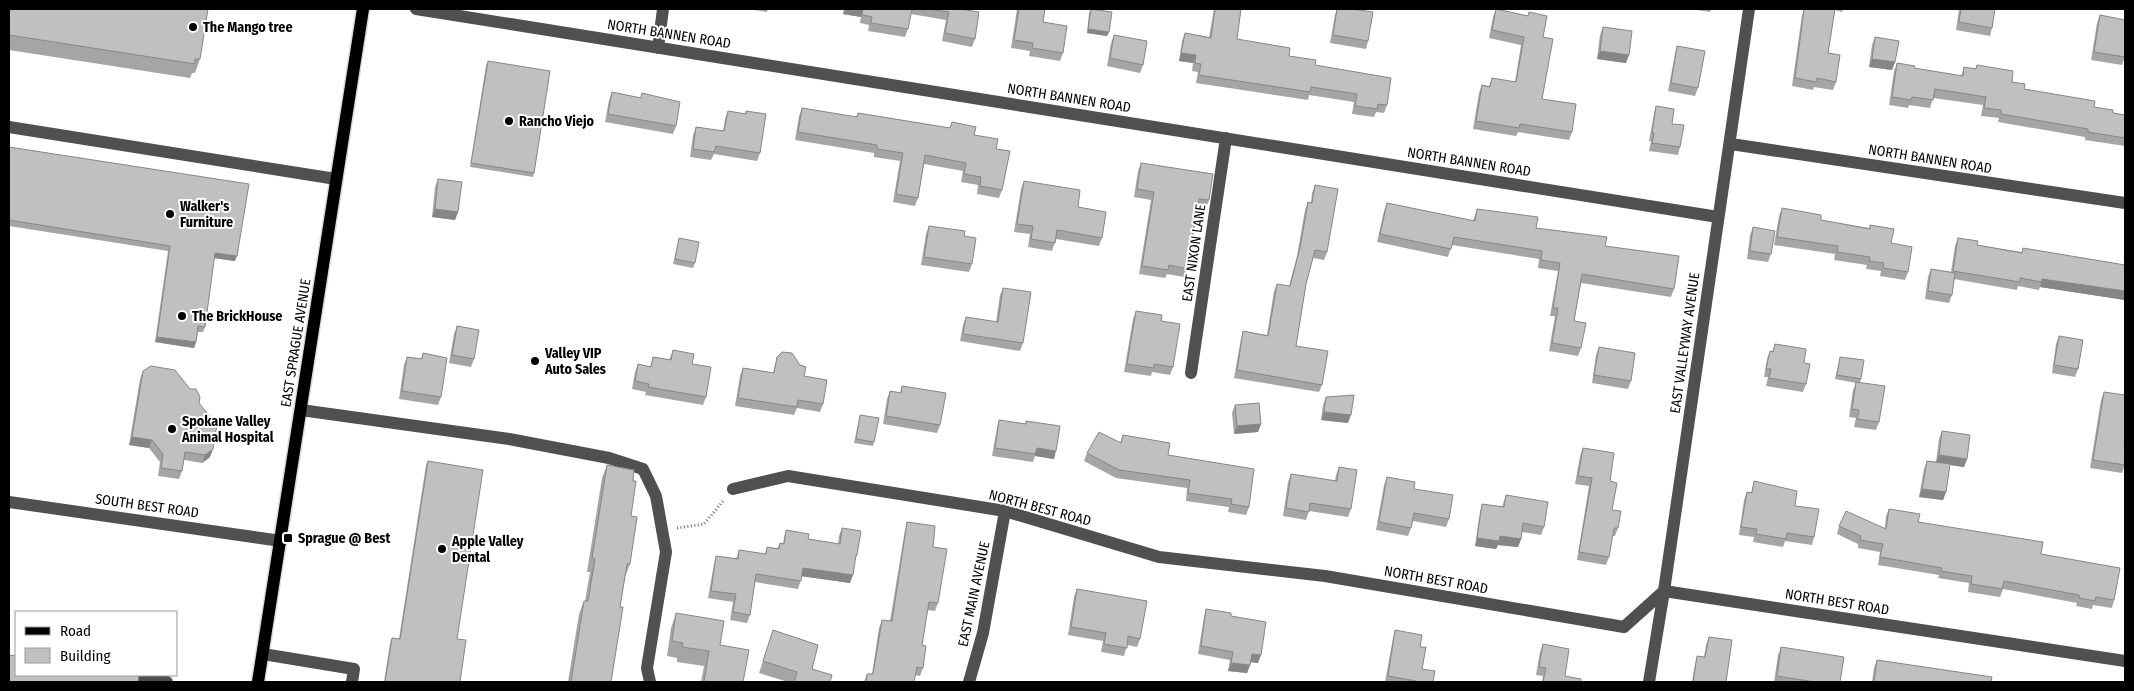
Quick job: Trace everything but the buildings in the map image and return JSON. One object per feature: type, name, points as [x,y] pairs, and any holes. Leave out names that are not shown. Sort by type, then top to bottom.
[{"type":"main road","name":"EAST SPRAGUE AVENUE","points":[[258,682],[363,9]]},
{"type":"street","name":"NORTH BANNEN ROAD","points":[[416,9],[1718,217]]},
{"type":"street","points":[[658,48],[663,9]]},
{"type":"street","name":"EAST VALLEYWAY AVENUE","points":[[1649,682],[1750,9]]},
{"type":"street","points":[[9,127],[336,179]]},
{"type":"street","name":"EAST NIXON LANE","points":[[1191,373],[1226,138]]},
{"type":"street","name":"NORTH BANNEN ROAD","points":[[1731,144],[2125,203]]},
{"type":"street","points":[[301,410],[509,439],[609,458],[643,469],[656,496],[666,552],[647,668],[650,682]]},
{"type":"street","name":"NORTH BEST ROAD","points":[[732,488],[788,476],[1005,511],[1159,558],[1325,576],[1624,627],[1664,591],[2125,661]]},
{"type":"street","name":"SOUTH BEST ROAD","points":[[9,502],[281,541]]},
{"type":"street","name":"EAST MAIN AVENUE","points":[[970,682],[983,633],[1005,511]]},
{"type":"street","points":[[263,654],[354,668],[352,682]]},
{"type":"street","points":[[128,676],[167,682]]},
{"type":"path","points":[[661,530],[704,524],[732,488]]},
{"type":"place","name":"The Mango tree","points":[[193,27]]},
{"type":"place","name":"Rancho Viejo","points":[[509,121]]},
{"type":"place","name":"Walker's Furniture","points":[[170,214]]},
{"type":"place","name":"The BrickHouse","points":[[182,316]]},
{"type":"place","name":"Valley VIP Auto Sales","points":[[535,361]]},
{"type":"place","name":"Spokane Valley Animal Hospital","points":[[172,429]]},
{"type":"place","name":"Sprague @ Best","points":[[288,538]]},
{"type":"place","name":"Apple Valley Dental","points":[[442,549]]}]
